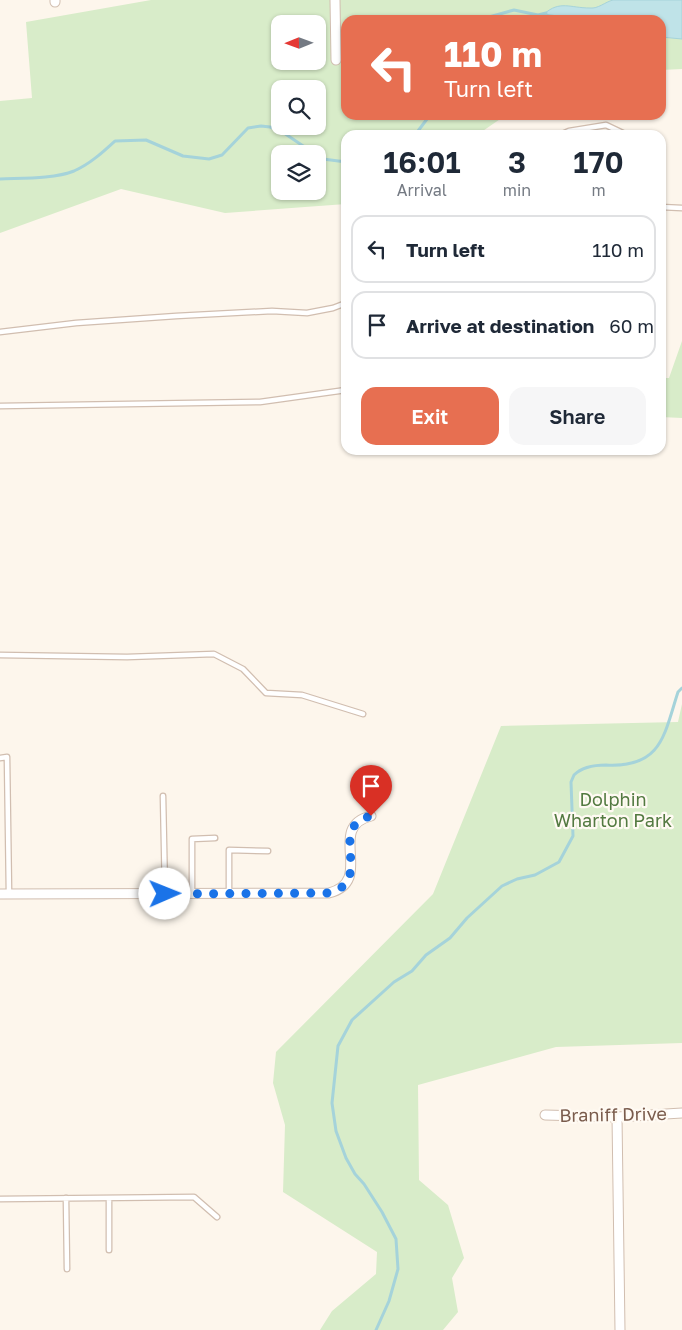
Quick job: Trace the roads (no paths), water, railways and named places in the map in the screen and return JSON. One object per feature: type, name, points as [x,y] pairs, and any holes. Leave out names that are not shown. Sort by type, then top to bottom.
[{"type":"street","points":[[335,0],[336,60]]},
{"type":"street","points":[[4,894],[329,893],[338,890],[346,883],[350,871],[350,832],[354,824],[362,818],[371,816]]},
{"type":"street","name":"Braniff Drive","points":[[545,1115],[617,1118],[682,1113]]},
{"type":"street","points":[[617,1118],[620,1330]]},
{"type":"lane","points":[[575,130],[606,125],[616,130]]},
{"type":"lane","points":[[666,207],[682,208]]},
{"type":"lane","points":[[0,332],[76,322],[272,311],[307,313],[341,305]]},
{"type":"lane","points":[[0,406],[260,402],[341,391]]},
{"type":"lane","points":[[0,655],[127,657],[214,654],[244,669],[266,693],[302,695],[363,714]]},
{"type":"lane","points":[[0,758],[8,758],[8,860],[4,894]]},
{"type":"lane","points":[[163,796],[165,894]]},
{"type":"lane","points":[[192,893],[192,839],[215,838]]},
{"type":"lane","points":[[229,893],[229,850],[268,851]]},
{"type":"lane","points":[[0,861],[8,860]]},
{"type":"lane","points":[[0,1199],[194,1197],[217,1217]]},
{"type":"lane","points":[[66,1198],[67,1268]]},
{"type":"lane","points":[[109,1198],[109,1250]]},
{"type":"water","points":[[613,0],[682,0],[682,39],[666,37],[666,15],[544,14],[560,6],[593,8]]},
{"type":"waterway","points":[[496,15],[514,10],[538,15]]},
{"type":"waterway","points":[[538,15],[546,13]]},
{"type":"waterway","points":[[419,130],[426,120]]},
{"type":"waterway","points":[[0,179],[48,177],[66,174],[91,161],[115,141],[146,140],[183,156],[209,159],[222,155],[248,128],[261,126],[281,131],[302,145]]},
{"type":"waterway","points":[[326,159],[341,161]]},
{"type":"waterway","points":[[376,1330],[389,1301],[398,1269],[396,1239],[382,1212],[346,1158],[336,1131],[332,1103],[338,1046],[352,1020],[394,982],[412,971],[426,955],[450,938],[467,918],[502,886],[517,879],[535,875],[559,862],[573,836],[571,782],[574,775],[589,767],[625,764],[639,761],[650,755],[664,735],[678,692],[682,688]]},
{"type":"park label","name":"Dolphin Wharton Park","points":[[613,810]]}]
